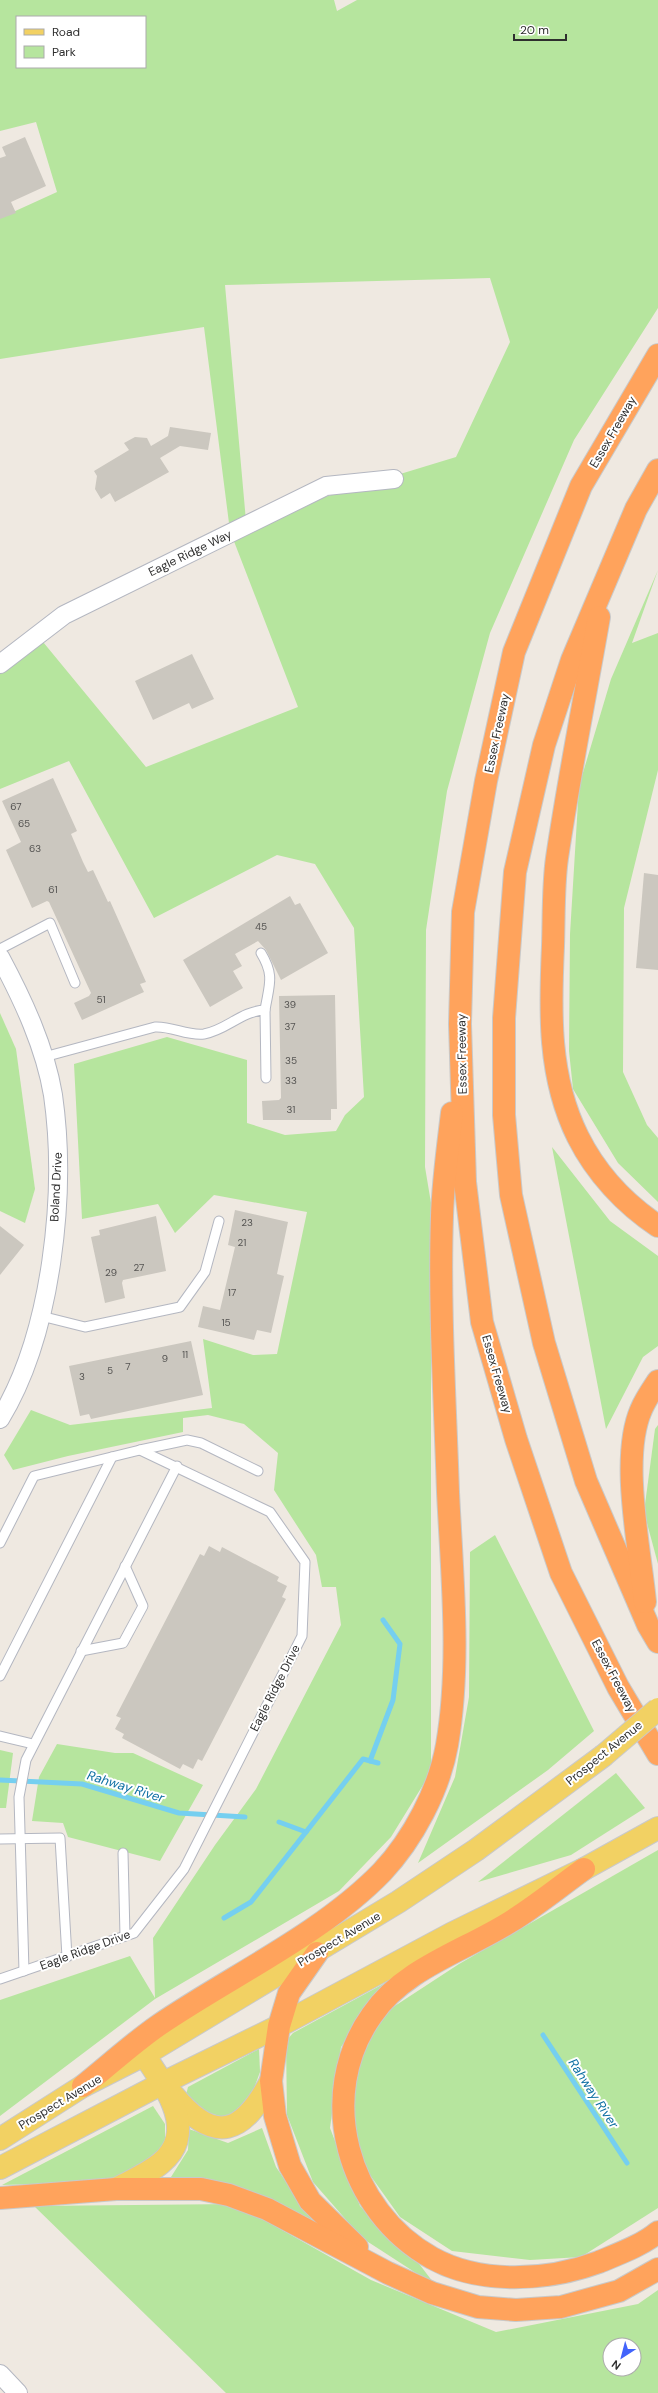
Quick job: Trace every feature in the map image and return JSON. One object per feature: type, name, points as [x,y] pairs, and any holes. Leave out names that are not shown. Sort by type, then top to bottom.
[{"type":"highway","name":"Essex Freeway","points":[[658,355],[582,486],[514,652],[486,780],[463,912],[460,1024],[465,1182],[482,1322],[516,1439],[560,1572],[618,1687],[658,1754]]},
{"type":"highway","points":[[653,1634],[586,1481],[544,1343],[511,1195],[504,1115],[504,1018],[515,872],[544,745],[572,660],[636,509],[658,470]]},
{"type":"highway","points":[[606,582],[557,859],[550,1012],[557,1071],[567,1108],[578,1137],[596,1166],[616,1191],[641,1214],[658,1226]]},
{"type":"highway","points":[[83,2086],[157,2026],[331,1916],[362,1890],[383,1870],[402,1847],[420,1818],[436,1783],[446,1748],[452,1705],[454,1643],[443,1358],[442,1215],[460,1024]]},
{"type":"highway","points":[[653,1634],[632,1488],[632,1457],[640,1411],[658,1381]]},
{"type":"highway","points":[[584,1869],[510,1922],[419,1971],[392,1992],[372,2014],[357,2040],[349,2064],[343,2095],[343,2123],[358,2179],[372,2204],[388,2224],[432,2258],[462,2271],[497,2277],[536,2276],[576,2270],[613,2256],[658,2232]]},
{"type":"highway","points":[[317,1952],[289,1993],[279,2026],[271,2081],[275,2116],[290,2166],[310,2201],[342,2233],[388,2273]]},
{"type":"highway","points":[[0,2198],[116,2189],[201,2189],[229,2195],[267,2209],[388,2273],[432,2293],[478,2307],[516,2310],[561,2307],[619,2291],[658,2269]]},
{"type":"main road","name":"Prospect Avenue","points":[[0,2139],[83,2086],[144,2056],[398,1902],[476,1850],[603,1756],[658,1709]]},
{"type":"main road","points":[[0,2168],[163,2083],[279,2026],[451,1934],[584,1869],[655,1830]]},
{"type":"main road","points":[[144,2056],[163,2083],[187,2112],[201,2123],[217,2128],[232,2127],[246,2118],[261,2100],[271,2081]]},
{"type":"main road","points":[[116,2189],[162,2163],[179,2138],[179,2122],[163,2083]]},
{"type":"street","name":"Eagle Ridge Way","points":[[0,664],[64,615],[326,486],[394,479]]},
{"type":"street","name":"Boland Drive","points":[[0,957],[21,996],[44,1057],[53,1095],[59,1161],[52,1262],[41,1316],[26,1364],[0,1419]]},
{"type":"street","points":[[0,2374],[18,2393]]},
{"type":"lane","points":[[0,949],[50,923],[75,983]]},
{"type":"lane","points":[[261,953],[270,968],[270,982],[265,1010],[266,1078]]},
{"type":"lane","points":[[44,1057],[155,1027],[167,1027],[192,1034],[205,1034],[219,1029],[254,1010],[265,1010]]},
{"type":"lane","points":[[41,1316],[85,1327],[180,1307],[205,1272],[218,1221]]},
{"type":"lane","points":[[0,1543],[34,1476],[187,1440],[201,1443],[258,1471]]},
{"type":"lane","name":"Eagle Ridge Drive","points":[[0,1978],[67,1957],[134,1933],[184,1869],[302,1636],[305,1562],[270,1512],[140,1450]]},
{"type":"lane","points":[[0,1676],[112,1457]]},
{"type":"lane","points":[[24,1971],[19,1839],[20,1792],[24,1768],[34,1744],[176,1466]]},
{"type":"lane","points":[[81,1651],[123,1643],[143,1606],[124,1566]]},
{"type":"lane","points":[[0,1736],[34,1744]]},
{"type":"lane","points":[[0,1839],[60,1838],[67,1957]]},
{"type":"lane","points":[[123,1854],[125,1936]]},
{"type":"green space","points":[[0,0],[334,0],[337,11],[357,0],[658,0],[658,308],[574,440],[490,633],[447,791],[426,930],[425,1167],[435,1227],[431,1231],[431,1772],[391,1837],[339,1891],[155,1999],[0,2116],[0,2000],[130,1956],[155,1998],[153,1938],[215,1845],[256,1789],[341,1625],[336,1587],[322,1587],[316,1555],[274,1490],[278,1453],[244,1424],[208,1415],[183,1418],[183,1432],[68,1456],[13,1470],[4,1455],[31,1410],[70,1425],[212,1408],[203,1339],[253,1355],[277,1354],[307,1212],[214,1195],[175,1233],[158,1204],[82,1219],[74,1064],[167,1037],[247,1060],[247,1123],[285,1135],[336,1131],[345,1115],[364,1097],[354,928],[315,864],[277,855],[154,918],[69,761],[0,789],[0,656],[34,631],[146,767],[298,707],[230,531],[204,327],[0,359],[0,218],[57,192],[36,122],[0,131]],"holes":[[[490,278],[510,342],[456,457],[246,521],[225,285]]]},
{"type":"green space","points":[[658,570],[632,643],[658,633],[658,770],[624,908],[623,1072],[647,1125],[658,1138],[658,1202],[618,1163],[573,1089],[569,1051],[570,934],[579,786],[611,679]]},
{"type":"green space","points":[[0,1013],[16,1049],[35,1189],[25,1223],[0,1211]]},
{"type":"green space","points":[[552,1147],[610,1221],[658,1256],[658,1346],[643,1357],[606,1429]]},
{"type":"green space","points":[[658,1425],[658,1564],[644,1512],[655,1429]]},
{"type":"green space","points":[[495,1535],[594,1731],[548,1770],[418,1863],[455,1777],[469,1697],[470,1552]]},
{"type":"green space","points":[[57,1744],[115,1753],[133,1753],[203,1785],[160,1861],[68,1837],[63,1823],[32,1821],[39,1777]]},
{"type":"green space","points":[[0,1750],[13,1753],[6,1808],[0,1808]]},
{"type":"green space","points":[[616,1773],[645,1808],[571,1855],[478,1882]]},
{"type":"green space","points":[[658,1850],[658,2208],[581,2257],[530,2260],[452,2251],[400,2217],[360,2161],[349,2087],[381,2015],[459,1964]]},
{"type":"green space","points":[[387,1982],[341,2047],[330,2128],[360,2206],[420,2265],[436,2286],[362,2238],[313,2182],[287,2115],[286,2041],[293,2033]]},
{"type":"green space","points":[[259,2049],[260,2072],[249,2102],[226,2118],[199,2110],[185,2099],[188,2087]]},
{"type":"green space","points":[[153,2106],[165,2124],[165,2150],[140,2167],[107,2182],[2,2185]]},
{"type":"green space","points":[[262,2128],[276,2167],[312,2220],[267,2198],[225,2184],[171,2177],[188,2150],[189,2129],[228,2143]]},
{"type":"green space","points":[[236,2204],[371,2280],[496,2332],[638,2304],[658,2290],[658,2393],[226,2393],[34,2206]]},
{"type":"building","points":[[25,137],[46,186],[11,202],[16,213],[0,219],[0,158],[6,156],[2,147]]},
{"type":"building","points":[[170,427],[211,433],[208,450],[180,446],[160,458],[169,472],[115,502],[110,493],[101,499],[95,489],[97,476],[94,471],[129,450],[124,443],[135,437],[147,438],[151,446],[168,436]]},
{"type":"building","points":[[192,654],[214,699],[192,709],[189,703],[153,720],[135,681]]},
{"type":"building","points":[[53,778],[77,831],[71,834],[83,862],[88,872],[93,870],[108,902],[110,901],[146,982],[140,984],[144,992],[82,1020],[74,1003],[89,996],[91,993],[49,902],[47,901],[32,908],[6,850],[21,842],[2,801]]},
{"type":"building","points":[[644,873],[658,875],[658,970],[636,968]]},
{"type":"building","points":[[290,896],[295,905],[300,903],[328,953],[281,980],[266,950],[258,941],[235,954],[242,966],[233,971],[243,988],[210,1007],[183,960]]},
{"type":"building","points":[[335,995],[337,1109],[331,1109],[331,1120],[263,1120],[262,1101],[279,1100],[281,1098],[279,996]]},
{"type":"building","points":[[235,1210],[288,1222],[277,1274],[284,1276],[271,1333],[257,1330],[254,1340],[198,1327],[203,1306],[220,1310],[235,1247],[228,1245]]},
{"type":"building","points":[[156,1216],[166,1271],[123,1280],[122,1283],[125,1298],[105,1303],[91,1237],[100,1235],[99,1230]]},
{"type":"building","points":[[0,1226],[24,1245],[0,1275]]},
{"type":"building","points":[[191,1341],[203,1395],[91,1419],[89,1414],[80,1416],[69,1366]]},
{"type":"building","points":[[209,1546],[220,1552],[222,1547],[279,1577],[277,1581],[287,1586],[282,1597],[286,1599],[202,1761],[198,1759],[193,1769],[183,1764],[180,1769],[122,1738],[124,1734],[115,1729],[121,1718],[116,1716],[200,1554],[204,1556]]},
{"type":"waterway","points":[[370,1761],[393,1700],[400,1644],[383,1620]]},
{"type":"waterway","name":"Rahway River","points":[[279,1822],[306,1832],[363,1759],[378,1763]]},
{"type":"waterway","name":"Rahway River","points":[[0,1780],[82,1784],[179,1813],[245,1817]]},
{"type":"waterway","points":[[224,1918],[251,1902],[306,1832]]},
{"type":"waterway","name":"Rahway River","points":[[543,2035],[627,2163]]}]
